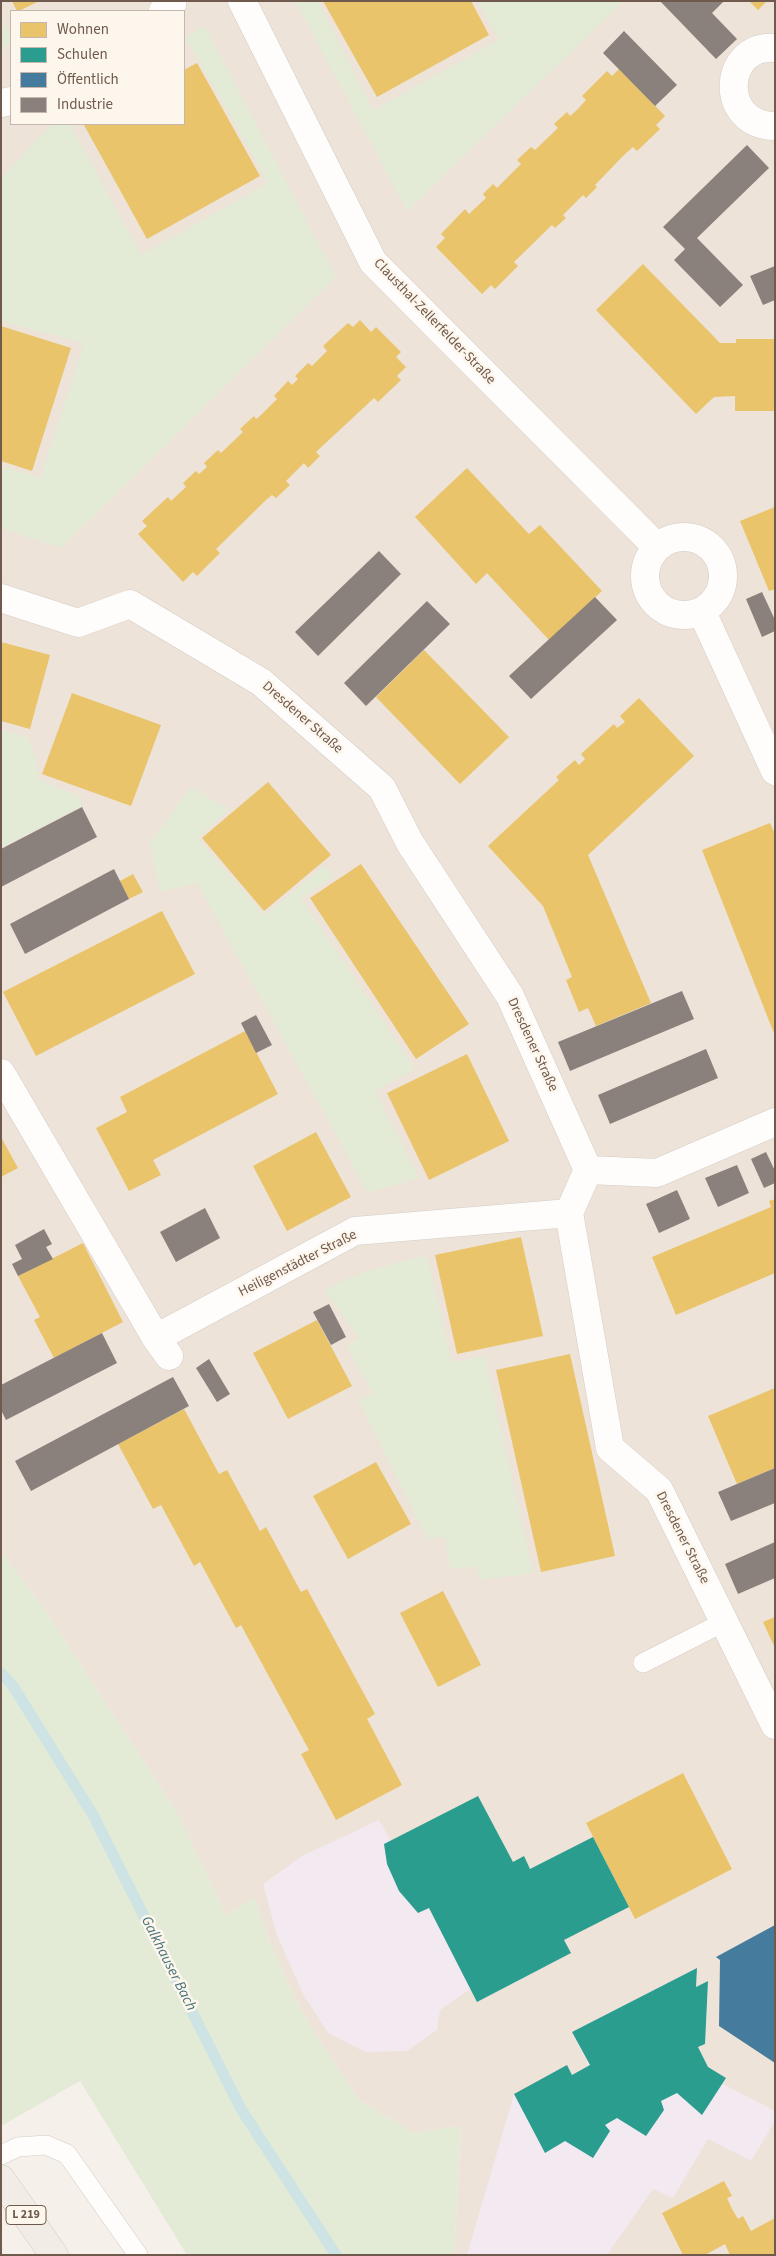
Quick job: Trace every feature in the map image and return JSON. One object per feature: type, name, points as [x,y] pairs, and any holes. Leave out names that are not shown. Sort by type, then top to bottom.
[{"type":"main road","name":"L 219","points":[[1,2179],[54,2255]]},
{"type":"street","points":[[164,10],[172,5],[172,1]]},
{"type":"street","name":"Clausthal-Zellerfelder-Straße","points":[[242,1],[373,262],[657,547]]},
{"type":"street","points":[[775,48],[756,51],[745,59],[737,70],[733,83],[733,94],[744,114],[762,125],[775,126]]},
{"type":"street","points":[[683,536],[697,538],[712,547],[720,558],[724,577],[719,596],[713,604],[702,612],[689,615],[666,611],[655,602],[647,590],[644,576],[645,567],[651,554],[657,547],[670,538],[683,536]]},
{"type":"street","name":"Dresdener Straße","points":[[1,598],[78,623],[130,604],[261,682],[382,788],[410,843],[510,996],[588,1170]]},
{"type":"street","points":[[702,612],[775,771]]},
{"type":"street","name":"Heiligenstädter Straße","points":[[1,1073],[163,1347],[355,1231],[569,1212]]},
{"type":"street","points":[[569,1212],[588,1170],[657,1173],[775,1122]]},
{"type":"street","name":"Dresdener Straße","points":[[569,1212],[610,1448],[659,1490],[775,1724]]},
{"type":"lane","points":[[643,1663],[724,1622]]},
{"type":"lane","points":[[1,2155],[18,2147],[46,2145],[68,2154],[138,2255]]},
{"type":"shaded area","points":[[1,1],[775,1],[775,2255],[454,2255],[461,2126],[413,2133],[359,2100],[315,2034],[293,1995],[268,1938],[254,1898],[226,1915],[179,1816],[43,1607],[1,1552]]},
{"type":"shaded area","points":[[478,1796],[562,1958],[477,2002],[470,1989],[440,2010],[437,2030],[407,2051],[365,2052],[328,2033],[303,1994],[277,1935],[263,1884],[302,1856],[379,1820],[391,1841]]},
{"type":"shaded area","points":[[697,1968],[696,1987],[708,1981],[705,2044],[698,2048],[707,2067],[726,2078],[723,2084],[775,2111],[775,2121],[751,2161],[708,2139],[673,2198],[653,2189],[607,2255],[467,2255],[514,2094],[567,2066],[572,2075],[589,2066],[572,2032]]},
{"type":"green space","points":[[295,1],[318,1],[373,110],[499,40],[478,1],[624,1],[407,211]]},
{"type":"green space","points":[[1,19],[10,33],[10,43],[1,53]]},
{"type":"green space","points":[[205,26],[336,277],[61,548],[1,528],[1,466],[40,478],[84,343],[1,321],[1,180],[27,149],[52,125],[71,125],[141,255],[268,183],[185,36]]},
{"type":"green space","points":[[1,730],[28,737],[38,765],[37,779],[78,796],[83,805],[1,848]]},
{"type":"green space","points":[[191,787],[229,810],[197,838],[265,915],[324,866],[334,876],[301,898],[415,1069],[375,1091],[419,1178],[368,1193],[197,883],[160,892],[150,843]]},
{"type":"green space","points":[[427,1256],[452,1362],[485,1356],[533,1573],[481,1580],[475,1566],[450,1569],[445,1537],[427,1539],[358,1400],[373,1393],[346,1345],[359,1338],[324,1290],[374,1269]]},
{"type":"green space","points":[[1,1552],[43,1607],[179,1816],[226,1915],[254,1898],[268,1938],[293,1995],[315,2034],[359,2100],[413,2133],[461,2126],[454,2255],[187,2255],[80,2081],[1,2126]]},
{"type":"building: Wohnen","points":[[12,1],[39,1],[21,10],[16,10]]},
{"type":"building: Wohnen","points":[[323,1],[471,1],[489,35],[377,97]]},
{"type":"building: Wohnen","points":[[749,1],[767,1],[758,10]]},
{"type":"building: Wohnen","points":[[197,63],[260,176],[147,239],[84,125],[185,125],[185,69]]},
{"type":"building: Wohnen","points":[[619,69],[665,116],[656,125],[660,129],[637,151],[633,147],[624,155],[595,185],[597,187],[586,198],[583,195],[563,215],[566,218],[555,228],[552,225],[514,262],[518,266],[495,289],[491,285],[482,294],[436,247],[445,238],[441,234],[465,209],[469,214],[486,198],[483,194],[493,184],[497,188],[521,164],[517,160],[531,147],[535,150],[558,128],[554,124],[567,112],[570,116],[578,109],[586,100],[582,96],[607,71],[612,76]]},
{"type":"building: Wohnen","points":[[643,264],[720,343],[736,343],[736,339],[775,339],[775,411],[735,411],[735,396],[714,397],[696,414],[596,310]]},
{"type":"building: Wohnen","points":[[360,320],[371,332],[376,327],[401,352],[396,357],[406,367],[397,376],[401,380],[378,402],[374,398],[316,452],[320,456],[308,468],[304,463],[286,481],[290,485],[276,498],[272,495],[266,500],[216,549],[220,553],[197,576],[193,572],[183,582],[138,534],[147,526],[142,521],[168,497],[171,501],[186,487],[183,483],[196,471],[199,474],[207,467],[204,463],[218,450],[221,453],[243,432],[240,429],[254,416],[256,419],[259,417],[277,399],[274,396],[288,381],[292,385],[298,379],[295,376],[308,363],[312,366],[327,351],[323,346],[348,323],[353,327]]},
{"type":"building: Wohnen","points":[[1,326],[71,348],[32,471],[1,461]]},
{"type":"building: Wohnen","points":[[467,468],[529,534],[540,525],[602,591],[549,640],[487,573],[476,584],[415,517]]},
{"type":"building: Wohnen","points":[[775,507],[775,589],[769,591],[740,521]]},
{"type":"building: Wohnen","points":[[1,642],[50,655],[30,729],[1,721]]},
{"type":"building: Wohnen","points":[[424,650],[509,737],[460,784],[376,697]]},
{"type":"building: Wohnen","points":[[72,693],[161,725],[131,806],[42,774]]},
{"type":"building: Wohnen","points":[[639,698],[694,756],[588,855],[651,1003],[596,1026],[588,1008],[579,1012],[566,980],[572,977],[543,906],[488,846],[559,780],[556,777],[575,760],[579,765],[585,759],[581,754],[614,724],[617,728],[625,722],[620,716]]},
{"type":"building: Wohnen","points":[[268,782],[331,855],[264,911],[202,838]]},
{"type":"building: Wohnen","points":[[770,823],[775,834],[775,1036],[702,850]]},
{"type":"building: Wohnen","points":[[361,864],[469,1024],[416,1059],[310,898]]},
{"type":"building: Wohnen","points":[[133,874],[143,892],[129,899],[120,881]]},
{"type":"building: Wohnen","points":[[162,911],[195,974],[36,1056],[3,992]]},
{"type":"building: Wohnen","points":[[245,1031],[278,1094],[153,1160],[161,1175],[129,1191],[96,1128],[127,1112],[120,1097]]},
{"type":"building: Wohnen","points":[[467,1054],[509,1141],[429,1180],[387,1093]]},
{"type":"building: Wohnen","points":[[316,1132],[351,1197],[287,1231],[253,1166]]},
{"type":"building: Wohnen","points":[[1,1137],[18,1168],[1,1177]]},
{"type":"building: Wohnen","points":[[775,1199],[775,1273],[676,1315],[652,1257],[771,1207],[769,1201]]},
{"type":"building: Wohnen","points":[[521,1237],[543,1336],[457,1354],[435,1255]]},
{"type":"building: Wohnen","points":[[83,1243],[123,1322],[54,1358],[34,1320],[40,1317],[18,1276]]},
{"type":"building: Wohnen","points":[[317,1320],[352,1386],[288,1419],[253,1353]]},
{"type":"building: Wohnen","points":[[570,1354],[615,1556],[541,1572],[496,1370]]},
{"type":"building: Wohnen","points":[[775,1388],[775,1468],[737,1484],[708,1416]]},
{"type":"building: Wohnen","points":[[184,1409],[219,1474],[227,1470],[260,1531],[266,1527],[301,1592],[307,1589],[375,1714],[367,1719],[402,1785],[336,1820],[301,1754],[309,1750],[241,1625],[236,1628],[200,1562],[194,1566],[161,1505],[153,1509],[118,1444]]},
{"type":"building: Wohnen","points":[[376,1462],[411,1524],[348,1559],[313,1496]]},
{"type":"building: Wohnen","points":[[443,1591],[481,1665],[438,1687],[400,1613]]},
{"type":"building: Wohnen","points":[[775,1617],[775,1648],[763,1622]]},
{"type":"building: Wohnen","points":[[683,1773],[732,1869],[635,1919],[586,1823]]},
{"type":"building: Wohnen","points":[[724,2181],[732,2196],[727,2198],[732,2209],[738,2219],[743,2216],[751,2231],[775,2218],[775,2255],[730,2255],[725,2244],[705,2255],[683,2255],[662,2213]]},
{"type":"building: Schulen","points":[[478,1796],[513,1862],[524,1856],[530,1869],[593,1837],[629,1907],[564,1940],[571,1953],[477,2002],[429,1908],[418,1913],[399,1891],[387,1864],[384,1844]]},
{"type":"building: Schulen","points":[[697,1968],[696,1987],[708,1981],[705,2044],[698,2047],[708,2067],[726,2078],[702,2115],[677,2093],[661,2101],[664,2110],[646,2136],[617,2118],[605,2125],[610,2131],[593,2158],[565,2141],[545,2153],[514,2094],[567,2065],[572,2075],[590,2065],[572,2032]]},
{"type":"building: Öffentlich","points":[[775,1925],[775,2063],[719,2026],[720,1960],[716,1957]]},
{"type":"building: Industrie","points":[[660,1],[724,1],[712,13],[737,39],[716,59]]},
{"type":"building: Industrie","points":[[624,31],[677,85],[655,106],[603,53]]},
{"type":"building: Industrie","points":[[747,145],[769,168],[697,238],[743,285],[720,307],[674,260],[685,249],[663,227]]},
{"type":"building: Industrie","points":[[775,266],[775,300],[763,305],[750,276]]},
{"type":"building: Industrie","points":[[379,551],[401,574],[318,656],[295,632]]},
{"type":"building: Industrie","points":[[762,592],[775,620],[775,631],[762,637],[746,599]]},
{"type":"building: Industrie","points":[[595,597],[617,620],[531,699],[509,676]]},
{"type":"building: Industrie","points":[[427,601],[450,624],[366,706],[344,683]]},
{"type":"building: Industrie","points":[[82,807],[97,837],[1,887],[1,849]]},
{"type":"building: Industrie","points":[[114,869],[129,899],[25,954],[10,924]]},
{"type":"building: Industrie","points":[[682,991],[694,1019],[570,1071],[558,1042]]},
{"type":"building: Industrie","points":[[256,1015],[272,1045],[256,1053],[241,1023]]},
{"type":"building: Industrie","points":[[706,1049],[718,1078],[610,1124],[598,1095]]},
{"type":"building: Industrie","points":[[766,1152],[775,1171],[775,1183],[764,1188],[751,1159]]},
{"type":"building: Industrie","points":[[737,1165],[749,1193],[718,1207],[705,1178]]},
{"type":"building: Industrie","points":[[677,1190],[690,1219],[659,1233],[646,1204]]},
{"type":"building: Industrie","points":[[205,1208],[220,1238],[176,1262],[160,1232]]},
{"type":"building: Industrie","points":[[44,1229],[52,1244],[46,1247],[53,1259],[18,1276],[12,1264],[22,1259],[15,1245]]},
{"type":"building: Industrie","points":[[329,1304],[346,1337],[331,1345],[313,1312]]},
{"type":"building: Industrie","points":[[102,1333],[117,1363],[6,1420],[1,1410],[1,1385]]},
{"type":"building: Industrie","points":[[209,1359],[230,1394],[217,1402],[196,1368]]},
{"type":"building: Industrie","points":[[173,1377],[189,1406],[31,1491],[15,1461]]},
{"type":"building: Industrie","points":[[775,1468],[775,1503],[731,1521],[718,1492]]},
{"type":"building: Industrie","points":[[775,1542],[775,1578],[738,1594],[725,1564]]},
{"type":"waterway","name":"Galkhauser Bach","points":[[1,1673],[13,1686],[93,1815],[241,2109],[336,2255]]}]
